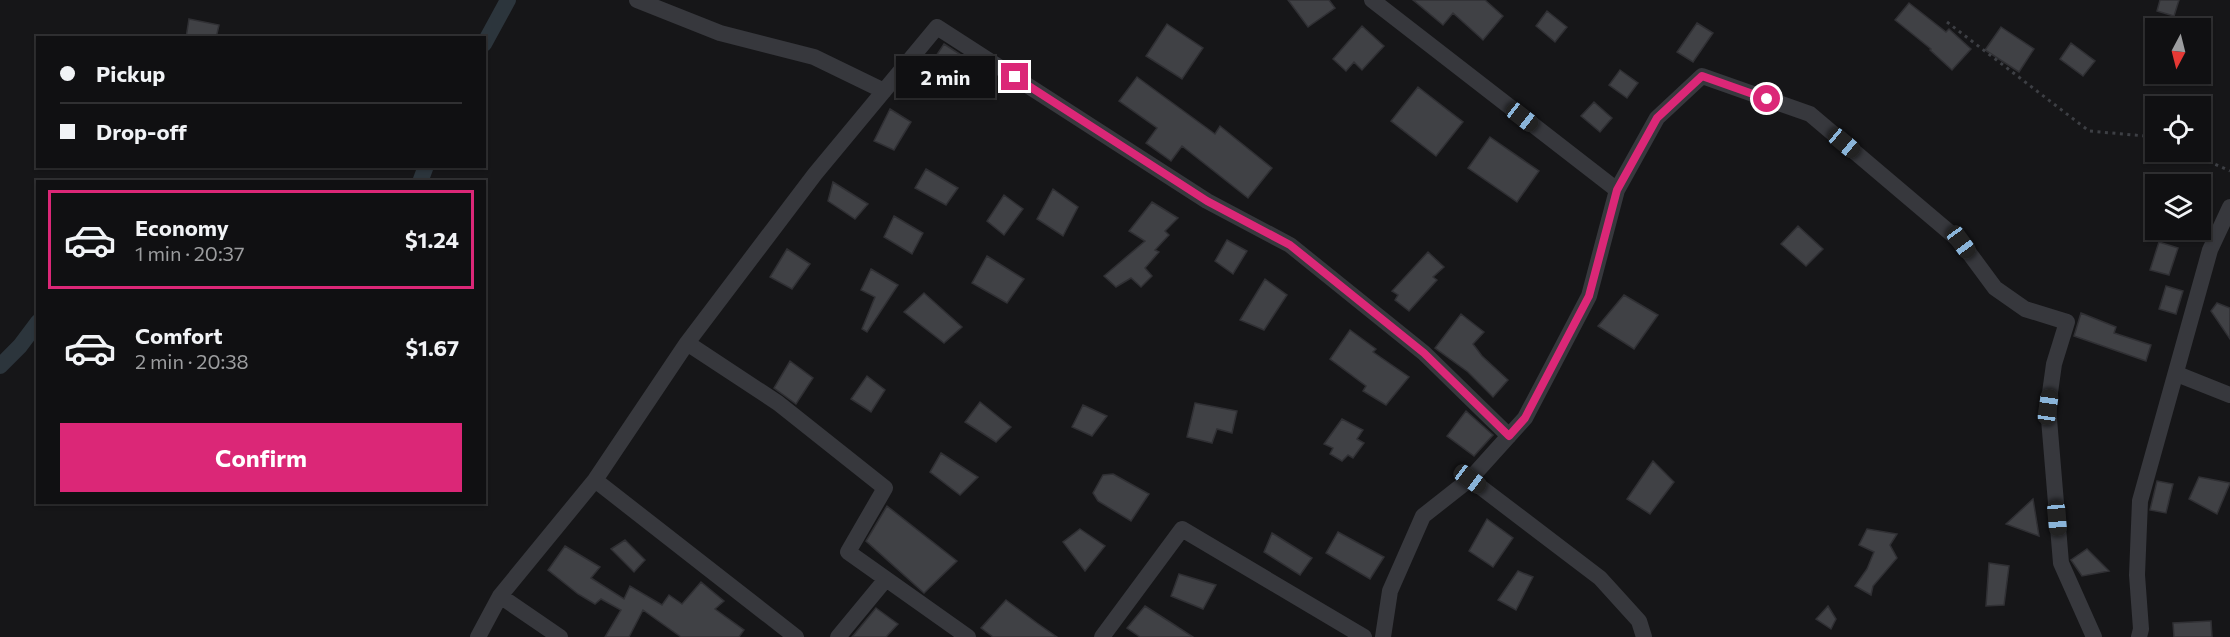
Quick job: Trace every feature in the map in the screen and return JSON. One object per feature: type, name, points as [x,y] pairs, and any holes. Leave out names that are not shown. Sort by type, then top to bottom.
[{"type":"street","points":[[637,0],[720,33],[814,57],[884,91]]},
{"type":"street","points":[[1371,0],[1617,190]]},
{"type":"street","points":[[478,637],[500,596],[595,480],[687,343],[815,174],[938,27],[1207,201],[1290,245],[1424,353],[1509,436]]},
{"type":"street","points":[[1383,637],[1390,591],[1423,516],[1470,479],[1525,418],[1589,296],[1617,190],[1657,118],[1702,76],[1810,114],[1961,242],[1995,288],[2025,309],[2067,322],[2054,364],[2048,407],[2061,563],[2094,637]]},
{"type":"street","points":[[2139,637],[2141,629],[2137,575],[2140,501],[2211,250],[2230,207]]},
{"type":"street","points":[[687,343],[778,403],[885,489],[848,552],[968,637]]},
{"type":"street","points":[[2177,374],[2230,395]]},
{"type":"street","points":[[1470,479],[1600,578],[1639,621],[1644,637]]},
{"type":"street","points":[[595,480],[796,637]]},
{"type":"street","points":[[1102,637],[1182,529],[1365,637]]},
{"type":"street","points":[[838,637],[886,579]]},
{"type":"street","points":[[500,596],[560,637]]},
{"type":"path","points":[[1947,22],[2089,131],[2145,136]]},
{"type":"path","points":[[2210,162],[2230,171]]},
{"type":"building","points":[[1288,0],[1329,0],[1335,8],[1308,27]]},
{"type":"building","points":[[1413,0],[1485,0],[1503,16],[1483,40],[1453,13],[1443,25]]},
{"type":"building","points":[[2160,0],[2179,0],[2174,16],[2157,11]]},
{"type":"building","points":[[1909,3],[1946,32],[1949,29],[1971,49],[1952,70],[1931,49],[1895,20]]},
{"type":"building","points":[[1547,11],[1567,27],[1555,42],[1536,26]]},
{"type":"building","points":[[189,19],[219,25],[216,36],[186,36]]},
{"type":"building","points":[[1697,23],[1713,33],[1693,62],[1677,52]]},
{"type":"building","points":[[1167,24],[1203,48],[1182,79],[1146,56]]},
{"type":"building","points":[[1362,26],[1384,46],[1362,70],[1354,62],[1346,71],[1333,59]]},
{"type":"building","points":[[2001,27],[2034,49],[2019,72],[1985,50]]},
{"type":"building","points":[[2071,43],[2095,61],[2083,76],[2060,59]]},
{"type":"building","points":[[944,44],[975,64],[965,76],[936,56]]},
{"type":"building","points":[[1620,70],[1638,83],[1627,98],[1609,85]]},
{"type":"building","points":[[1137,77],[1215,134],[1220,126],[1272,168],[1248,198],[1182,146],[1171,161],[1146,143],[1157,128],[1119,101]]},
{"type":"building","points":[[1418,87],[1463,122],[1436,156],[1391,121]]},
{"type":"building","points":[[1594,102],[1612,118],[1600,132],[1581,116]]},
{"type":"building","points":[[890,109],[911,122],[894,150],[874,141]]},
{"type":"building","points":[[1490,137],[1539,171],[1517,202],[1468,168]]},
{"type":"building","points":[[926,169],[958,188],[946,205],[915,188]]},
{"type":"building","points":[[833,182],[868,204],[855,219],[828,201]]},
{"type":"building","points":[[1053,189],[1078,207],[1063,236],[1037,219]]},
{"type":"building","points":[[1004,195],[1023,209],[1004,235],[987,221]]},
{"type":"building","points":[[1152,202],[1178,218],[1165,231],[1169,235],[1155,250],[1159,252],[1145,268],[1152,276],[1141,287],[1131,278],[1116,287],[1104,276],[1145,241],[1129,231]]},
{"type":"building","points":[[894,216],[923,233],[912,254],[884,237]]},
{"type":"building","points":[[1798,226],[1823,249],[1806,266],[1781,244]]},
{"type":"building","points":[[1227,240],[1247,251],[1233,274],[1215,261]]},
{"type":"building","points":[[2159,242],[2178,248],[2169,275],[2150,270]]},
{"type":"building","points":[[787,249],[810,264],[792,289],[770,277]]},
{"type":"building","points":[[1428,252],[1444,267],[1433,277],[1437,280],[1409,311],[1395,300],[1398,295],[1392,291]]},
{"type":"building","points":[[987,256],[1024,279],[1007,303],[972,283]]},
{"type":"building","points":[[871,269],[898,285],[867,332],[862,329],[875,297],[861,290]]},
{"type":"building","points":[[1265,279],[1287,295],[1264,330],[1240,320]]},
{"type":"building","points":[[2166,286],[2183,291],[2176,314],[2159,309]]},
{"type":"building","points":[[924,293],[962,327],[944,343],[904,312]]},
{"type":"building","points":[[1624,295],[1658,315],[1634,349],[1598,326]]},
{"type":"building","points":[[2217,303],[2230,308],[2230,339],[2211,311]]},
{"type":"building","points":[[2081,313],[2116,327],[2114,333],[2151,345],[2146,361],[2074,336]]},
{"type":"building","points":[[1461,314],[1484,332],[1473,344],[1482,356],[1508,380],[1493,397],[1468,372],[1435,348]]},
{"type":"building","points":[[1350,330],[1376,349],[1373,352],[1409,377],[1386,405],[1363,391],[1366,386],[1330,359]]},
{"type":"building","points":[[790,361],[813,378],[796,404],[774,388]]},
{"type":"building","points":[[867,376],[885,390],[871,412],[851,399]]},
{"type":"building","points":[[980,402],[1011,427],[996,442],[965,422]]},
{"type":"building","points":[[1195,403],[1237,411],[1232,433],[1217,429],[1212,443],[1187,437]]},
{"type":"building","points":[[1083,405],[1107,416],[1092,436],[1072,427]]},
{"type":"building","points":[[1466,411],[1493,435],[1474,456],[1447,436]]},
{"type":"building","points":[[1342,419],[1363,430],[1357,439],[1364,443],[1353,458],[1348,455],[1342,461],[1330,454],[1333,448],[1324,444]]},
{"type":"building","points":[[941,453],[978,477],[960,495],[930,472]]},
{"type":"building","points":[[1653,461],[1674,482],[1650,514],[1627,499]]},
{"type":"building","points":[[1113,474],[1149,494],[1131,521],[1098,501],[1093,493],[1103,475]]},
{"type":"building","points":[[2199,477],[2230,483],[2217,514],[2189,499]]},
{"type":"building","points":[[2157,481],[2173,484],[2166,513],[2150,510]]},
{"type":"building","points":[[2033,499],[2039,536],[2006,524]]},
{"type":"building","points":[[887,506],[957,561],[924,593],[866,541]]},
{"type":"building","points":[[1487,519],[1513,538],[1493,567],[1469,551]]},
{"type":"building","points":[[1080,529],[1105,546],[1085,571],[1063,542]]},
{"type":"building","points":[[1867,529],[1897,534],[1890,545],[1897,558],[1873,586],[1871,595],[1855,586],[1867,569],[1874,552],[1859,545]]},
{"type":"building","points":[[1338,532],[1384,557],[1370,579],[1326,553]]},
{"type":"building","points":[[1272,533],[1312,558],[1300,575],[1264,552]]},
{"type":"building","points":[[625,540],[645,560],[634,572],[611,549]]},
{"type":"building","points":[[565,546],[600,567],[591,578],[624,599],[630,586],[662,605],[669,595],[682,604],[701,582],[724,601],[715,609],[744,630],[739,637],[681,637],[643,610],[629,637],[605,637],[621,610],[601,599],[595,604],[578,594],[548,570]]},
{"type":"building","points":[[2087,549],[2109,571],[2082,576],[2071,560]]},
{"type":"building","points":[[1989,563],[2009,566],[2004,605],[1986,606]]},
{"type":"building","points":[[1518,571],[1533,577],[1516,610],[1498,600]]},
{"type":"building","points":[[1179,574],[1216,585],[1203,609],[1171,596]]},
{"type":"building","points":[[1006,600],[1057,637],[993,637],[981,628]]},
{"type":"building","points":[[1145,606],[1193,637],[1140,637],[1127,628]]},
{"type":"building","points":[[1828,606],[1836,619],[1831,629],[1816,619]]},
{"type":"building","points":[[876,608],[898,624],[886,637],[852,637]]},
{"type":"building","points":[[2211,621],[2212,637],[2174,637],[2173,623]]},
{"type":"waterway","points":[[486,40],[508,0]]},
{"type":"waterway","points":[[421,180],[425,168]]},
{"type":"waterway","points":[[0,366],[20,346],[36,325]]},
{"type":"route","points":[[1015,77],[1207,201],[1290,245],[1424,353],[1509,436],[1525,418],[1589,296],[1617,190],[1657,118],[1702,76],[1767,99]]}]
